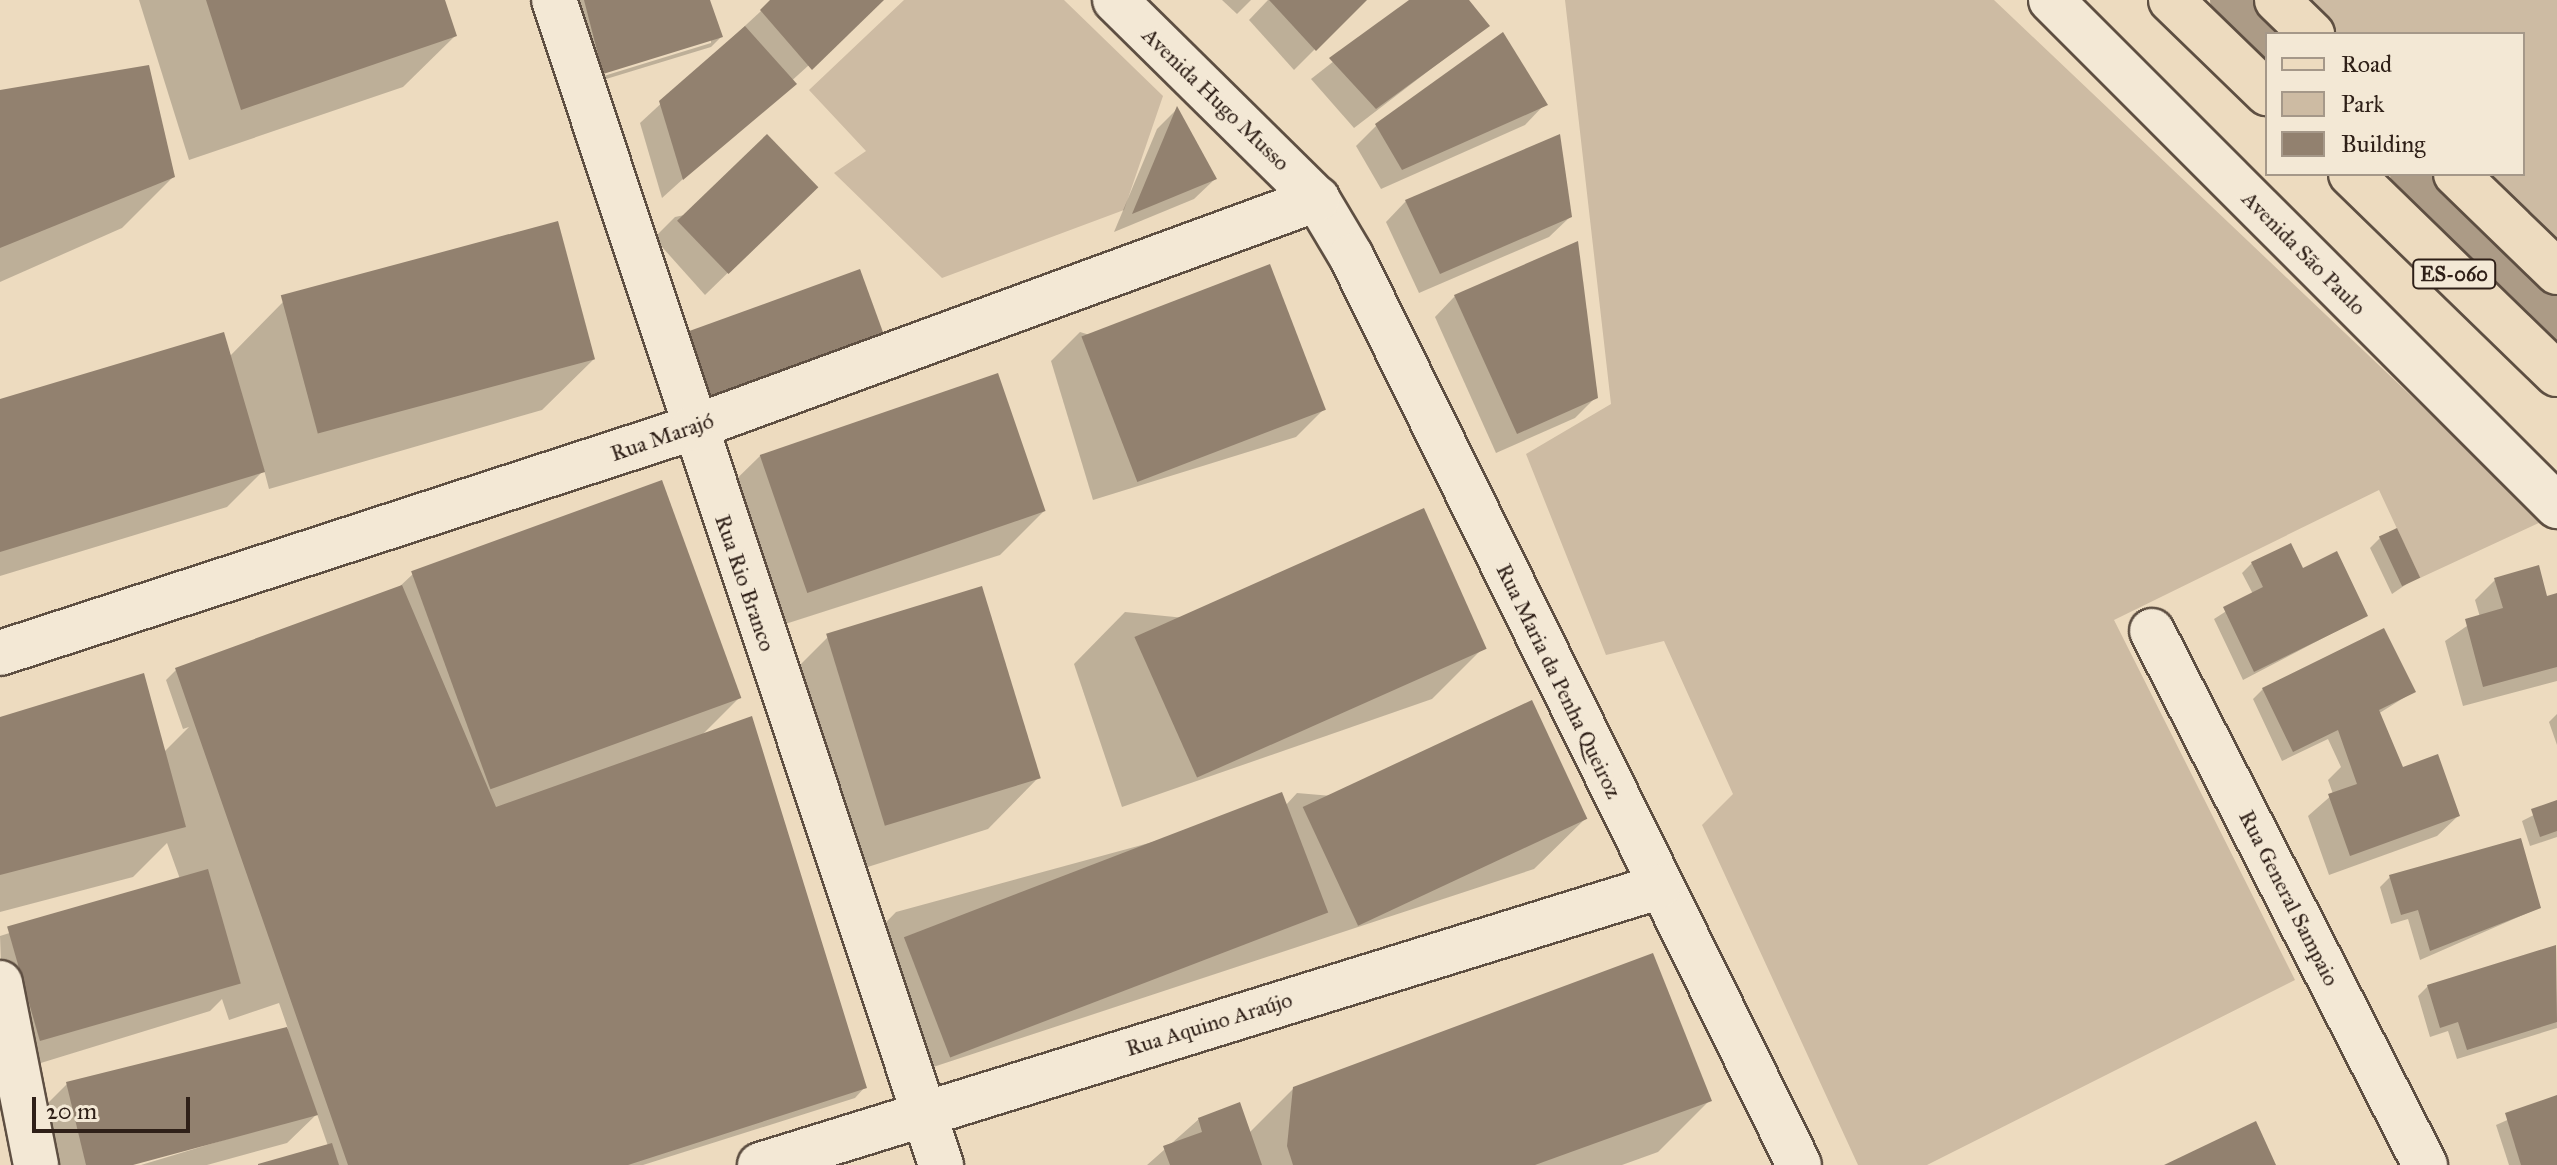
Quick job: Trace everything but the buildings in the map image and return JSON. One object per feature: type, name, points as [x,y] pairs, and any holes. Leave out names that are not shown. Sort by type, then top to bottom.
[{"type":"main road","points":[[2171,0],[2265,91]]},
{"type":"main road","points":[[2277,0],[2310,32]]},
{"type":"main road","name":"ES-060","points":[[2353,176],[2557,374]]},
{"type":"main road","name":"ES-060","points":[[2458,176],[2557,272]]},
{"type":"street","name":"Rua Rio Branco","points":[[554,0],[692,428],[941,1165]]},
{"type":"street","name":"Avenida Hugo Musso","points":[[1115,0],[1317,199]]},
{"type":"street","name":"Avenida São Paulo","points":[[2051,0],[2557,506]]},
{"type":"street","name":"Rua Marajó","points":[[0,653],[692,428],[1317,199]]},
{"type":"street","name":"Rua Maria da Penha Queiroz","points":[[1317,199],[1351,256],[1658,887],[1799,1165]]},
{"type":"street","name":"Rua General Sampaio","points":[[2152,631],[2425,1165]]},
{"type":"street","name":"Rua Aquino Araújo","points":[[760,1165],[924,1111],[1658,887]]},
{"type":"street","points":[[0,983],[36,1165]]},
{"type":"green space","points":[[904,0],[1064,0],[1163,96],[1124,210],[942,278],[834,173],[866,151],[809,90]]},
{"type":"green space","points":[[1565,0],[1994,0],[2543,521],[2420,578],[2379,490],[2114,620],[2295,980],[1927,1165],[1858,1165],[1702,825],[1733,794],[1664,641],[1606,655],[1526,454],[1611,404]]},
{"type":"green space","points":[[2295,0],[2557,0],[2557,274],[2464,176],[2525,176],[2525,32],[2326,32]]},
{"type":"waterway","points":[[2238,0],[2271,32]]},
{"type":"waterway","points":[[2420,176],[2557,312]]}]
